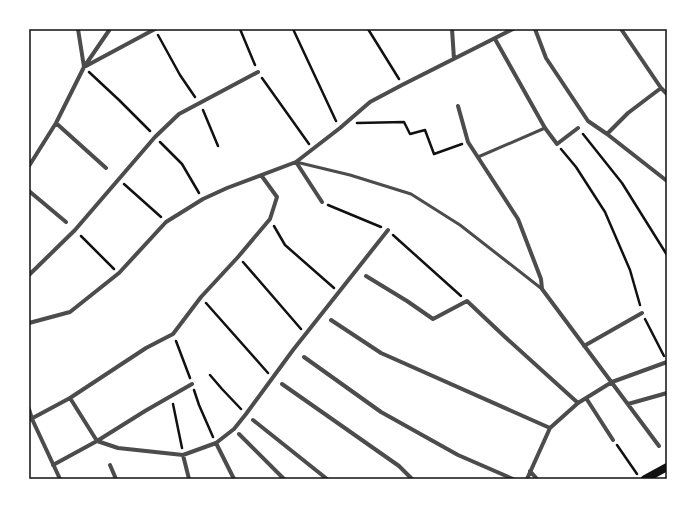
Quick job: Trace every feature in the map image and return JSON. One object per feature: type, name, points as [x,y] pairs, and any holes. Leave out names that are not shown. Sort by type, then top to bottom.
[{"type":"main road","points":[[645,479],[667,467]]},
{"type":"street","points":[[78,29],[84,67]]},
{"type":"street","points":[[29,166],[56,123],[84,67],[110,29]]},
{"type":"street","points":[[84,67],[155,29]]},
{"type":"street","points":[[452,29],[454,59]]},
{"type":"street","points":[[29,323],[70,312],[119,273],[166,222],[203,199],[227,188],[296,162],[345,124],[370,102],[402,84],[513,29]]},
{"type":"street","points":[[534,29],[546,58],[588,121],[667,181]]},
{"type":"street","points":[[621,29],[661,88],[667,94]]},
{"type":"street","points":[[495,39],[545,128],[556,144],[578,128]]},
{"type":"street","points":[[29,275],[75,230],[155,137],[179,114],[258,72]]},
{"type":"street","points":[[607,134],[628,113],[661,88]]},
{"type":"street","points":[[458,106],[468,142],[518,219],[542,289],[659,446]]},
{"type":"street","points":[[56,123],[106,168]]},
{"type":"street","points":[[296,162],[322,202]]},
{"type":"street","points":[[30,419],[70,398],[146,348],[173,334],[201,297],[238,257],[270,219],[277,197],[261,175]]},
{"type":"street","points":[[29,191],[66,222]]},
{"type":"street","points":[[70,398],[97,442],[118,448],[183,455],[216,443],[234,429],[272,377],[388,230]]},
{"type":"street","points":[[366,276],[407,300],[433,319],[467,302],[578,403]]},
{"type":"street","points":[[584,346],[642,313]]},
{"type":"street","points":[[331,320],[381,353],[550,428]]},
{"type":"street","points":[[304,358],[381,412],[458,455],[513,479]]},
{"type":"street","points":[[527,479],[550,428],[578,403],[612,382],[667,362]]},
{"type":"street","points":[[53,465],[97,442],[192,384]]},
{"type":"street","points":[[282,384],[399,466],[412,479]]},
{"type":"street","points":[[628,404],[667,393]]},
{"type":"street","points":[[586,398],[613,440]]},
{"type":"street","points":[[29,409],[30,419],[60,479]]},
{"type":"street","points":[[253,420],[327,479]]},
{"type":"street","points":[[239,434],[284,479]]},
{"type":"street","points":[[216,443],[234,479]]},
{"type":"street","points":[[183,455],[189,479]]},
{"type":"street","points":[[110,465],[116,479]]},
{"type":"street","points":[[530,471],[537,479]]},
{"type":"lane","points":[[478,157],[545,128]]},
{"type":"lane","points":[[296,162],[350,175],[411,194],[460,225],[542,289]]},
{"type":"path","points":[[155,29],[180,75],[200,104],[218,146]]},
{"type":"path","points":[[240,29],[258,72],[313,149]]},
{"type":"path","points":[[293,29],[340,128]]},
{"type":"path","points":[[368,29],[402,84]]},
{"type":"path","points":[[84,67],[182,164],[203,199]]},
{"type":"path","points":[[345,124],[404,122],[410,134],[425,130],[434,154],[468,142]]},
{"type":"path","points":[[578,128],[622,183],[667,255]]},
{"type":"path","points":[[556,144],[576,167],[605,212],[630,270],[642,313],[667,362]]},
{"type":"path","points":[[119,180],[166,222]]},
{"type":"path","points":[[322,202],[388,230],[467,302]]},
{"type":"path","points":[[270,219],[285,245],[338,292]]},
{"type":"path","points":[[75,230],[119,273]]},
{"type":"path","points":[[238,257],[306,334]]},
{"type":"path","points":[[201,297],[272,377]]},
{"type":"path","points":[[210,375],[246,414]]},
{"type":"path","points":[[171,396],[183,455]]},
{"type":"path","points":[[613,440],[641,479]]}]
